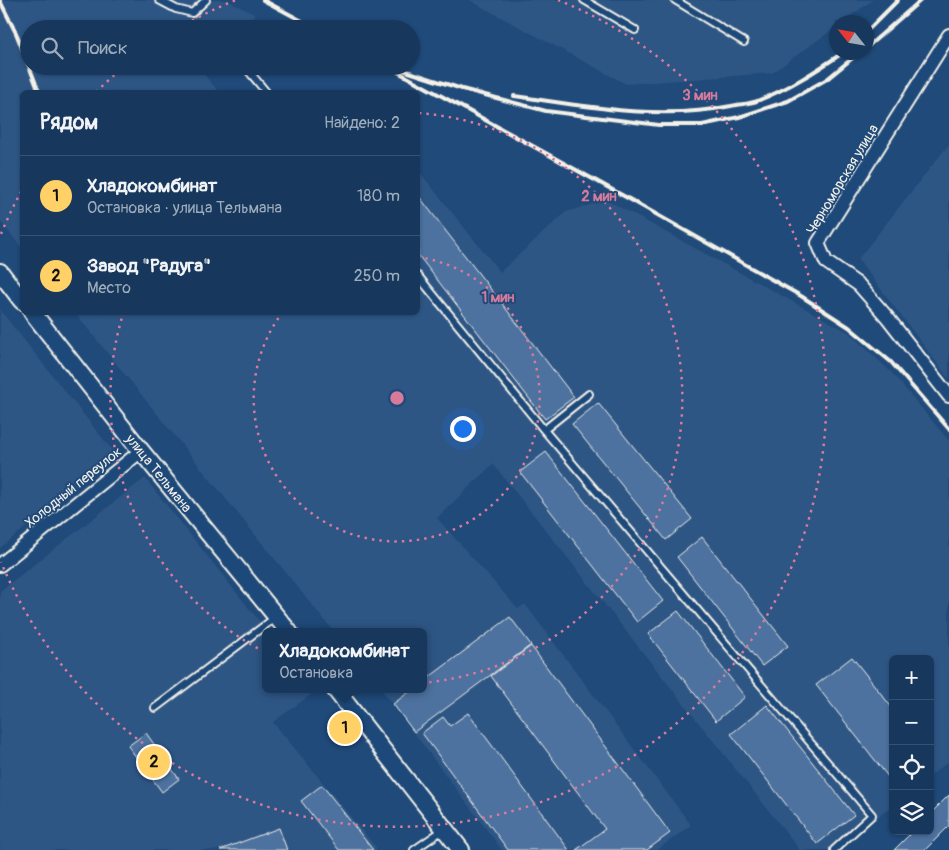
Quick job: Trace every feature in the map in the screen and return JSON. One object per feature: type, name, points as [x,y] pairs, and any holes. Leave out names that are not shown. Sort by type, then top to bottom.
[{"type":"street","name":"Черноморская улица","points":[[949,35],[818,243],[826,262],[859,285],[887,317],[949,396]]},
{"type":"street","points":[[0,272],[20,298]]},
{"type":"street","name":"улица Тельмана","points":[[34,315],[142,452],[286,628]]},
{"type":"street","name":"Холодный переулок","points":[[0,566],[142,452]]},
{"type":"street","points":[[338,693],[460,850]]},
{"type":"lane","points":[[159,0],[176,9],[192,13],[206,0]]},
{"type":"lane","points":[[584,0],[635,30]]},
{"type":"lane","points":[[676,0],[744,42]]},
{"type":"lane","points":[[252,75],[264,90]]},
{"type":"lane","points":[[420,278],[544,430],[872,815],[834,850]]},
{"type":"lane","points":[[544,430],[589,394]]},
{"type":"lane","points":[[155,708],[277,616]]},
{"type":"lane","points":[[414,850],[444,829]]},
{"type":"shaded area","points":[[0,0],[227,0],[256,15],[250,20],[20,20],[20,75],[205,75],[217,90],[20,90],[20,246],[0,221]]},
{"type":"shaded area","points":[[469,0],[873,0],[852,15],[829,15],[829,32],[772,73],[626,84]]},
{"type":"shaded area","points":[[949,144],[949,379],[858,259]]},
{"type":"shaded area","points":[[420,172],[500,272],[566,212],[607,200],[848,332],[891,372],[949,441],[949,761],[934,773],[934,655],[889,655],[889,808],[837,850],[800,850],[493,464],[437,518],[518,609],[525,604],[691,825],[657,850],[502,850],[384,693],[427,693],[427,628],[331,628],[77,315],[420,315]]},
{"type":"shaded area","points":[[0,310],[116,455],[0,548]]},
{"type":"shaded area","points":[[145,478],[265,628],[262,628],[262,693],[313,693],[273,722],[378,850],[0,850],[0,591]]},
{"type":"building","points":[[420,198],[574,397],[545,419],[420,258]]},
{"type":"building","points":[[598,403],[692,519],[666,540],[572,424]]},
{"type":"building","points":[[546,452],[663,601],[637,622],[520,472]]},
{"type":"building","points":[[702,537],[788,646],[762,666],[677,557]]},
{"type":"building","points":[[678,611],[745,697],[716,721],[648,634]]},
{"type":"building","points":[[510,617],[531,645],[414,732],[393,704],[408,693],[427,693],[427,679]]},
{"type":"building","points":[[531,646],[670,833],[647,850],[576,850],[605,829],[491,676]]},
{"type":"building","points":[[852,657],[889,704],[889,778],[816,685]]},
{"type":"building","points":[[767,705],[854,815],[817,844],[731,734]]},
{"type":"building","points":[[468,713],[569,850],[508,850],[422,733],[443,717],[450,726]]},
{"type":"building","points":[[146,733],[179,779],[162,792],[128,746]]},
{"type":"building","points":[[322,785],[373,850],[339,850],[301,801]]},
{"type":"building","points":[[949,795],[949,826],[925,850],[894,850],[909,835],[934,835],[934,810]]},
{"type":"building","points":[[279,828],[287,850],[220,850]]},
{"type":"railway","points":[[263,0],[300,20]]},
{"type":"railway","points":[[874,24],[898,0]]},
{"type":"railway","points":[[874,41],[921,0]]},
{"type":"railway","points":[[0,1],[20,43]]},
{"type":"railway","points":[[514,96],[595,108],[649,112],[704,110],[757,101],[802,79],[832,60]]},
{"type":"railway","points":[[419,75],[462,89],[546,111],[659,125],[702,125],[739,117],[788,101],[827,79],[850,60]]},
{"type":"railway","points":[[32,75],[38,90]]},
{"type":"railway","points":[[403,75],[801,296],[849,327],[891,362],[949,429]]},
{"type":"place","name":"Хладокомбинат","points":[[345,728]]},
{"type":"place","name":"Завод \"Радуга\"","points":[[154,762]]}]
